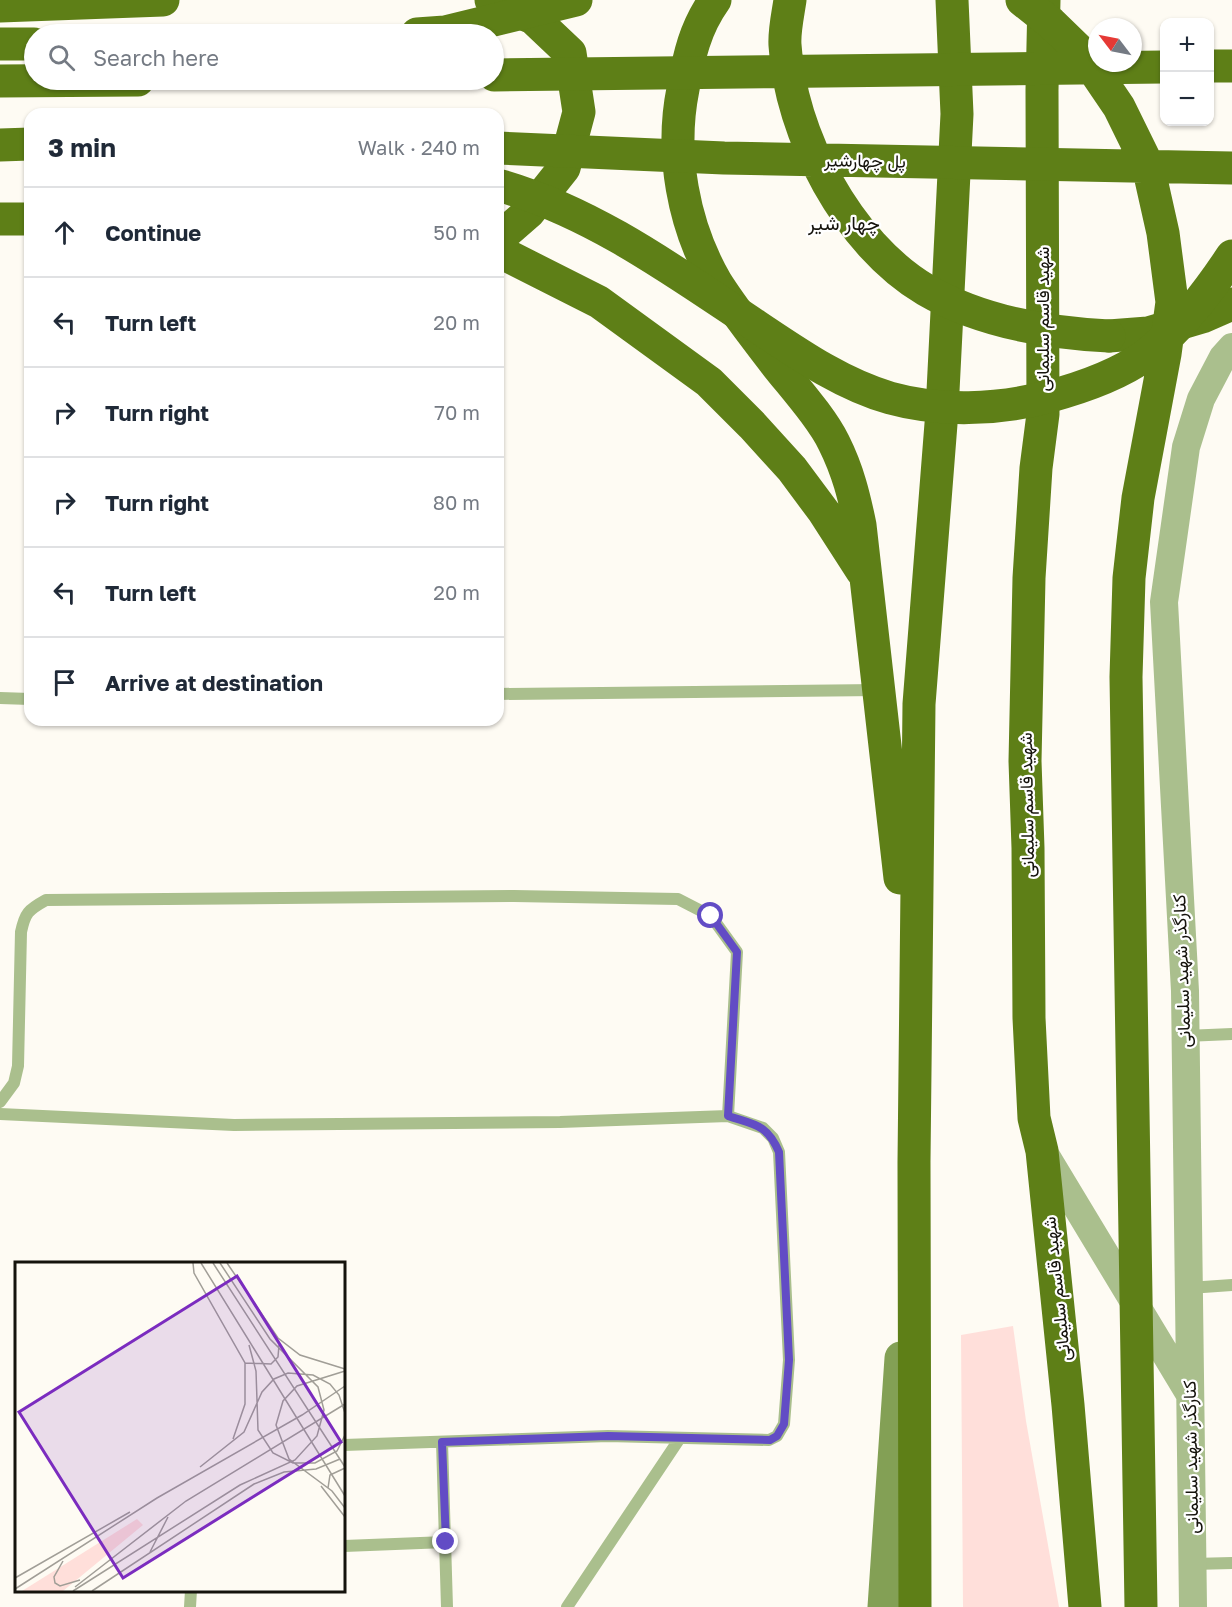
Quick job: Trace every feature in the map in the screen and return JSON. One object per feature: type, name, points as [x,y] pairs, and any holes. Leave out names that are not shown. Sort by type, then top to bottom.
[{"type":"highway","points":[[0,6],[163,0]]},
{"type":"highway","points":[[491,0],[532,18],[570,53],[579,112],[564,168],[529,212],[504,234]]},
{"type":"highway","points":[[478,24],[576,0]]},
{"type":"highway","points":[[715,0],[697,31],[690,50],[679,104],[676,146],[685,203],[701,251],[716,282],[834,441],[851,481],[860,525],[916,1012]]},
{"type":"highway","points":[[790,0],[785,44],[792,96],[820,170],[855,226],[895,267],[925,289],[964,309],[1015,325],[1065,334],[1109,336],[1148,333],[1202,317],[1232,304]]},
{"type":"highway","points":[[915,1607],[914,1162],[919,704],[942,411],[957,114],[952,0]]},
{"type":"highway","points":[[1022,0],[1051,23],[1083,54],[1119,107],[1148,166],[1163,233],[1172,302],[1165,354],[1138,498],[1129,578],[1126,677],[1141,1607]]},
{"type":"highway","name":"شهید قاسم سلیمانی","points":[[1044,0],[1043,414],[1036,468],[1029,578],[1025,761],[1029,1018],[1034,1118],[1042,1150],[1068,1405],[1085,1607]]},
{"type":"highway","points":[[0,44],[24,44]]},
{"type":"highway","points":[[1214,66],[1232,66]]},
{"type":"highway","points":[[504,75],[1160,67]]},
{"type":"highway","points":[[0,81],[24,81]]},
{"type":"highway","points":[[0,145],[24,144]]},
{"type":"highway","name":"پل چهارشیر","points":[[504,148],[724,158],[1232,168]]},
{"type":"highway","points":[[504,187],[571,211],[634,246],[791,349],[863,388],[891,398],[935,406],[985,407],[1020,404],[1105,378],[1146,355],[1182,321],[1210,289],[1232,256]]},
{"type":"highway","points":[[0,219],[24,219]]},
{"type":"highway","points":[[504,254],[599,302],[709,382],[792,469],[824,512],[866,578]]},
{"type":"main road","points":[[884,1607],[914,1162]]},
{"type":"street","name":"کنارگذر شهید سلیمانی","points":[[1193,1607],[1185,991],[1164,602],[1186,447],[1201,399],[1223,357],[1232,348]]},
{"type":"street","points":[[1042,1150],[1189,1393]]},
{"type":"lane","points":[[504,694],[878,690]]},
{"type":"lane","points":[[0,698],[24,699]]},
{"type":"lane","points":[[0,1102],[14,1083],[18,1066],[21,932],[25,916],[45,900],[537,896],[678,899],[711,916],[737,952],[728,1116]]},
{"type":"lane","points":[[1185,1036],[1232,1034]]},
{"type":"lane","points":[[0,1114],[234,1125],[561,1122],[728,1116],[763,1128],[773,1138],[779,1152],[789,1360],[784,1424],[777,1436],[770,1440],[608,1436],[345,1445]]},
{"type":"lane","points":[[1189,1288],[1232,1285]]},
{"type":"lane","points":[[567,1607],[680,1438]]},
{"type":"lane","points":[[442,1442],[447,1607]]},
{"type":"lane","points":[[345,1546],[446,1542]]},
{"type":"lane","points":[[1193,1564],[1232,1563]]},
{"type":"lane","points":[[190,1607],[191,1592]]},
{"type":"shaded area","points":[[1013,1326],[1026,1421],[1059,1607],[963,1607],[961,1335]]},
{"type":"district","name":"چهار شیر","points":[[844,223]]},
{"type":"route","points":[[446,1542],[442,1442],[608,1436],[770,1440],[777,1436],[784,1424],[789,1360],[779,1152],[773,1138],[763,1128],[728,1116],[737,952],[711,916]]}]
